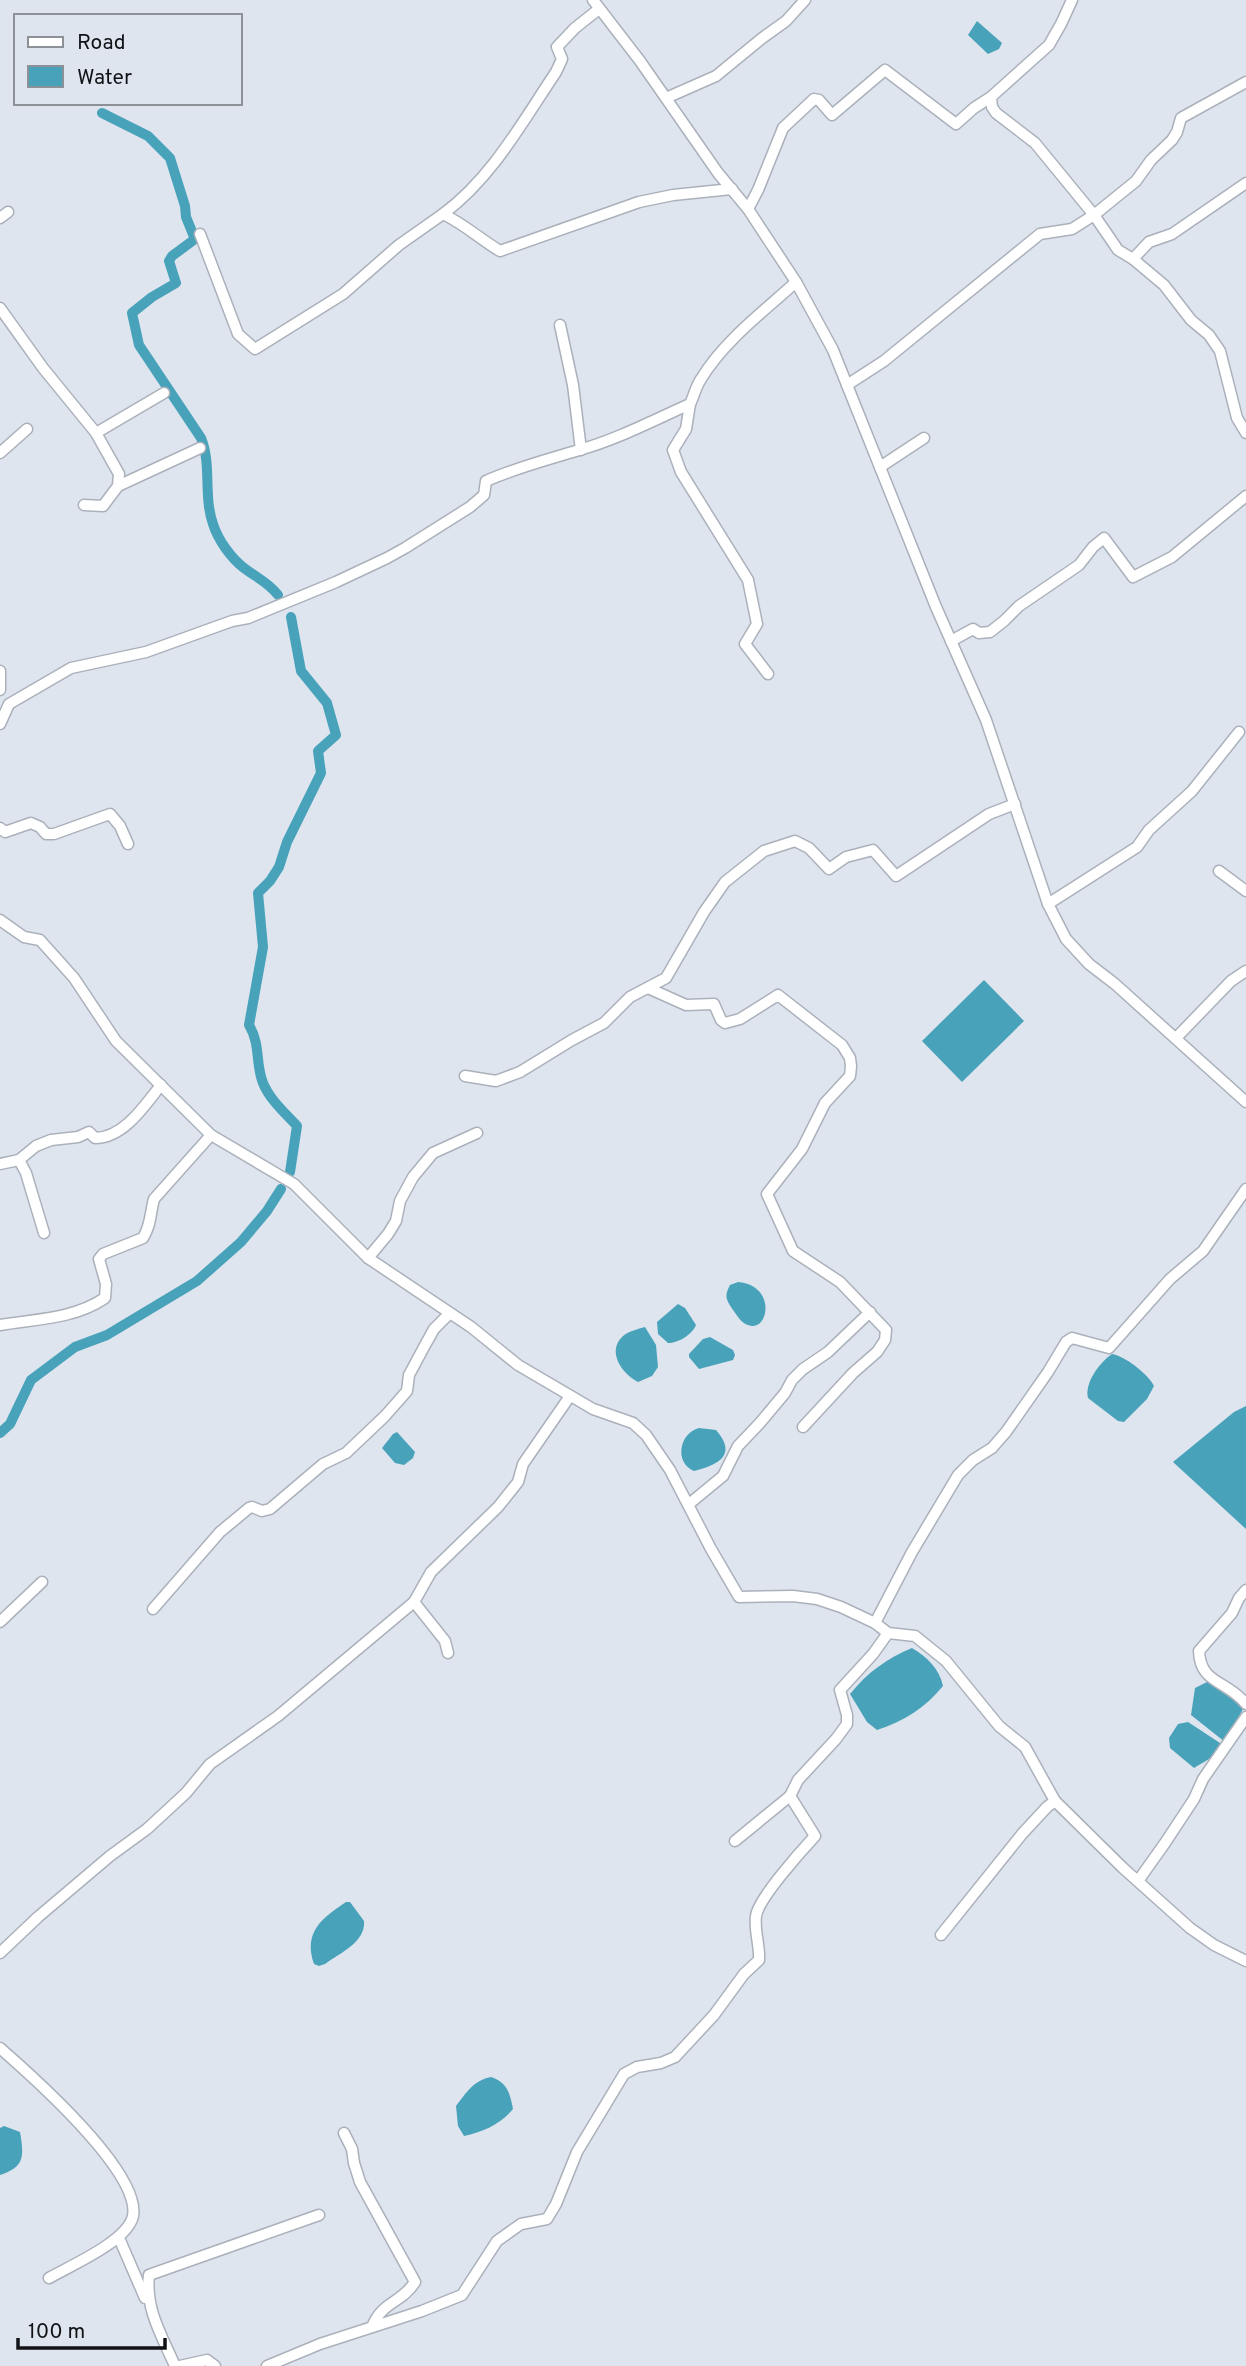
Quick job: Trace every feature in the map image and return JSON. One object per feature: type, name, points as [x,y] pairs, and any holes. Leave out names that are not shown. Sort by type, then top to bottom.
[{"type":"street","points":[[666,98],[716,76],[786,21],[805,0]]},
{"type":"street","points":[[748,209],[783,128],[814,99],[819,100],[832,115],[885,70],[956,124],[1049,45],[1072,0]]},
{"type":"street","points":[[200,234],[238,334],[255,349],[343,295],[399,245],[464,199],[498,158],[556,72],[562,59],[557,47],[596,4],[748,209],[796,282],[833,350],[951,641],[986,720],[1048,904],[1066,939],[1089,964],[1115,984],[1246,1102]]},
{"type":"street","points":[[847,385],[884,362],[1040,234],[1072,229],[1094,215],[1136,181],[1151,160],[1172,140],[1181,118],[1246,82]]},
{"type":"street","points":[[991,97],[996,113],[1035,144],[1094,215],[1118,250],[1164,285],[1191,320],[1209,335],[1220,351],[1237,418],[1246,433]]},
{"type":"street","points":[[1133,259],[1149,242],[1172,234],[1246,183]]},
{"type":"street","points":[[443,214],[462,223],[477,237],[500,251],[639,202],[673,195],[732,189]]},
{"type":"street","points":[[768,674],[745,644],[757,624],[748,580],[681,472],[673,450],[686,429],[690,404],[700,380],[744,328],[796,282]]},
{"type":"street","points":[[0,308],[43,368],[96,433],[119,474],[118,486]]},
{"type":"street","points":[[560,324],[573,385],[581,450]]},
{"type":"street","points":[[96,433],[164,393]]},
{"type":"street","points":[[0,724],[9,704],[71,668],[146,652],[258,614],[336,582],[405,548],[470,507],[484,495],[486,481],[536,461],[581,450],[641,428],[690,404]]},
{"type":"street","points":[[0,453],[27,429]]},
{"type":"street","points":[[880,467],[924,438]]},
{"type":"street","points":[[84,505],[103,506],[118,486],[200,448]]},
{"type":"street","points":[[951,641],[973,629],[979,633],[990,632],[1019,606],[1079,565],[1104,538],[1133,577],[1172,557],[1246,496]]},
{"type":"street","points":[[0,671],[0,691],[9,704]]},
{"type":"street","points":[[1048,904],[1137,847],[1149,830],[1192,791],[1239,732]]},
{"type":"street","points":[[465,1076],[496,1081],[520,1073],[604,1023],[630,997],[666,978],[724,882],[764,851],[795,841],[808,848],[829,869],[846,857],[873,850],[897,876],[989,814],[1015,804]]},
{"type":"street","points":[[0,828],[5,832],[31,823],[46,834],[54,834],[110,814],[120,826],[128,844]]},
{"type":"street","points":[[1219,871],[1246,891]]},
{"type":"street","points":[[0,920],[24,937],[40,940],[74,978],[116,1041],[211,1135],[295,1184],[368,1258],[471,1327],[518,1365],[593,1409],[633,1423],[646,1434],[670,1470],[739,1597],[793,1596],[817,1599],[875,1623],[888,1633],[915,1636],[946,1661],[999,1726],[1025,1747],[1055,1801],[1123,1868],[1190,1928],[1214,1945],[1246,1961]]},
{"type":"street","points":[[1176,1038],[1231,981],[1246,971]]},
{"type":"street","points":[[648,988],[686,1005],[714,1004],[725,1023],[740,1019],[778,995],[846,1051],[851,1066],[850,1076],[825,1103],[802,1149],[767,1194],[793,1251],[841,1282],[886,1330],[885,1340],[877,1352],[836,1390],[803,1427]]},
{"type":"street","points":[[0,1164],[19,1160],[36,1146],[51,1140],[78,1137],[89,1132],[95,1138],[102,1138],[125,1126],[161,1085]]},
{"type":"street","points":[[368,1258],[388,1234],[396,1221],[400,1201],[413,1177],[433,1153],[477,1133]]},
{"type":"street","points":[[0,1325],[74,1314],[105,1298],[106,1284],[99,1259],[103,1254],[144,1238],[151,1224],[150,1213],[154,1199],[211,1135]]},
{"type":"street","points":[[19,1160],[26,1173],[44,1233]]},
{"type":"street","points":[[875,1623],[912,1552],[958,1475],[973,1460],[992,1448],[1006,1432],[1048,1373],[1066,1342],[1072,1338],[1109,1348],[1170,1279],[1203,1251],[1246,1189]]},
{"type":"street","points":[[688,1504],[723,1476],[738,1447],[748,1438],[797,1374],[828,1352],[870,1312]]},
{"type":"street","points":[[153,1609],[219,1532],[249,1508],[262,1511],[270,1509],[323,1464],[346,1453],[385,1416],[407,1391],[410,1375],[424,1346],[434,1329],[449,1314]]},
{"type":"street","points":[[0,1953],[110,1856],[147,1829],[186,1793],[210,1764],[268,1725],[414,1602],[431,1572],[498,1507],[518,1482],[523,1464],[570,1396]]},
{"type":"street","points":[[0,1622],[41,1582]]},
{"type":"street","points":[[1246,1590],[1231,1613],[1199,1651],[1199,1664],[1204,1673],[1239,1695],[1246,1704]]},
{"type":"street","points":[[414,1602],[445,1640],[448,1653]]},
{"type":"street","points":[[735,1840],[790,1796],[798,1780],[836,1739],[847,1724],[840,1690],[888,1633]]},
{"type":"street","points":[[1138,1881],[1246,1717]]},
{"type":"street","points":[[267,2366],[320,2344],[462,2295],[497,2241],[521,2224],[547,2218],[556,2204],[577,2152],[624,2074],[637,2067],[662,2063],[675,2057],[714,2015],[744,1974],[759,1960],[756,1912],[793,1860],[815,1836],[790,1796]]},
{"type":"street","points":[[941,1935],[1022,1834],[1055,1801]]},
{"type":"street","points":[[0,2048],[73,2115],[111,2163],[132,2196],[133,2217],[119,2238],[49,2278]]},
{"type":"street","points":[[344,2133],[352,2148],[360,2182],[415,2282],[409,2291],[377,2313],[372,2327]]},
{"type":"street","points":[[119,2238],[147,2302],[152,2315],[163,2340],[169,2352],[176,2364],[175,2366],[169,2352],[159,2330],[154,2320],[150,2310],[149,2299],[148,2288],[149,2276],[319,2215]]},
{"type":"street","points":[[180,2366],[207,2360],[215,2366]]},
{"type":"water","points":[[977,21],[1002,43],[999,49],[988,54],[968,35]]},
{"type":"water","points":[[984,980],[1024,1021],[962,1082],[922,1041]]},
{"type":"water","points":[[738,1282],[750,1285],[759,1291],[764,1299],[764,1316],[755,1326],[741,1321],[727,1301],[730,1285]]},
{"type":"water","points":[[678,1304],[685,1308],[696,1325],[684,1338],[668,1343],[658,1334],[657,1322]]},
{"type":"water","points":[[645,1327],[656,1345],[658,1367],[652,1376],[638,1382],[627,1374],[618,1362],[616,1348],[623,1336]]},
{"type":"water","points":[[710,1337],[733,1350],[735,1355],[733,1360],[699,1369],[689,1354],[703,1339]]},
{"type":"water","points":[[1112,1354],[1136,1366],[1154,1386],[1147,1399],[1124,1422],[1118,1421],[1088,1398],[1088,1386],[1094,1373]]},
{"type":"water","points":[[1246,1406],[1246,1529],[1173,1462],[1234,1412]]},
{"type":"water","points":[[699,1428],[716,1430],[725,1446],[725,1452],[722,1458],[711,1466],[694,1471],[684,1462],[682,1448],[687,1436]]},
{"type":"water","points":[[397,1432],[415,1452],[413,1458],[404,1465],[395,1463],[382,1448]]},
{"type":"water","points":[[912,1648],[932,1664],[943,1686],[913,1713],[877,1730],[867,1722],[850,1694],[878,1667]]},
{"type":"water","points":[[1209,1681],[1230,1692],[1243,1709],[1225,1742],[1191,1715],[1195,1688]]},
{"type":"water","points":[[1188,1722],[1220,1743],[1213,1755],[1194,1768],[1170,1748],[1169,1738],[1178,1724]]},
{"type":"water","points":[[346,1902],[350,1902],[364,1921],[361,1935],[351,1946],[325,1964],[314,1964],[311,1943],[317,1927]]},
{"type":"water","points":[[491,2077],[507,2089],[513,2109],[491,2127],[464,2136],[458,2126],[456,2106],[475,2084]]},
{"type":"water","points":[[4,2126],[20,2132],[22,2154],[21,2160],[14,2168],[0,2175],[0,2128]]},
{"type":"waterway","points":[[102,113],[148,136],[170,158],[186,217],[195,239],[169,261],[176,283],[132,313],[139,345],[201,438],[206,459],[208,502],[218,536],[239,564],[278,595]]},
{"type":"waterway","points":[[290,1172],[297,1126],[274,1101],[263,1083],[255,1040],[249,1025],[263,947],[258,893],[279,867],[287,842],[321,773],[318,751],[336,735],[327,703],[301,671],[291,617]]},
{"type":"waterway","points":[[0,1433],[10,1424],[31,1380],[75,1347],[107,1335],[197,1281],[241,1242],[281,1189]]}]
